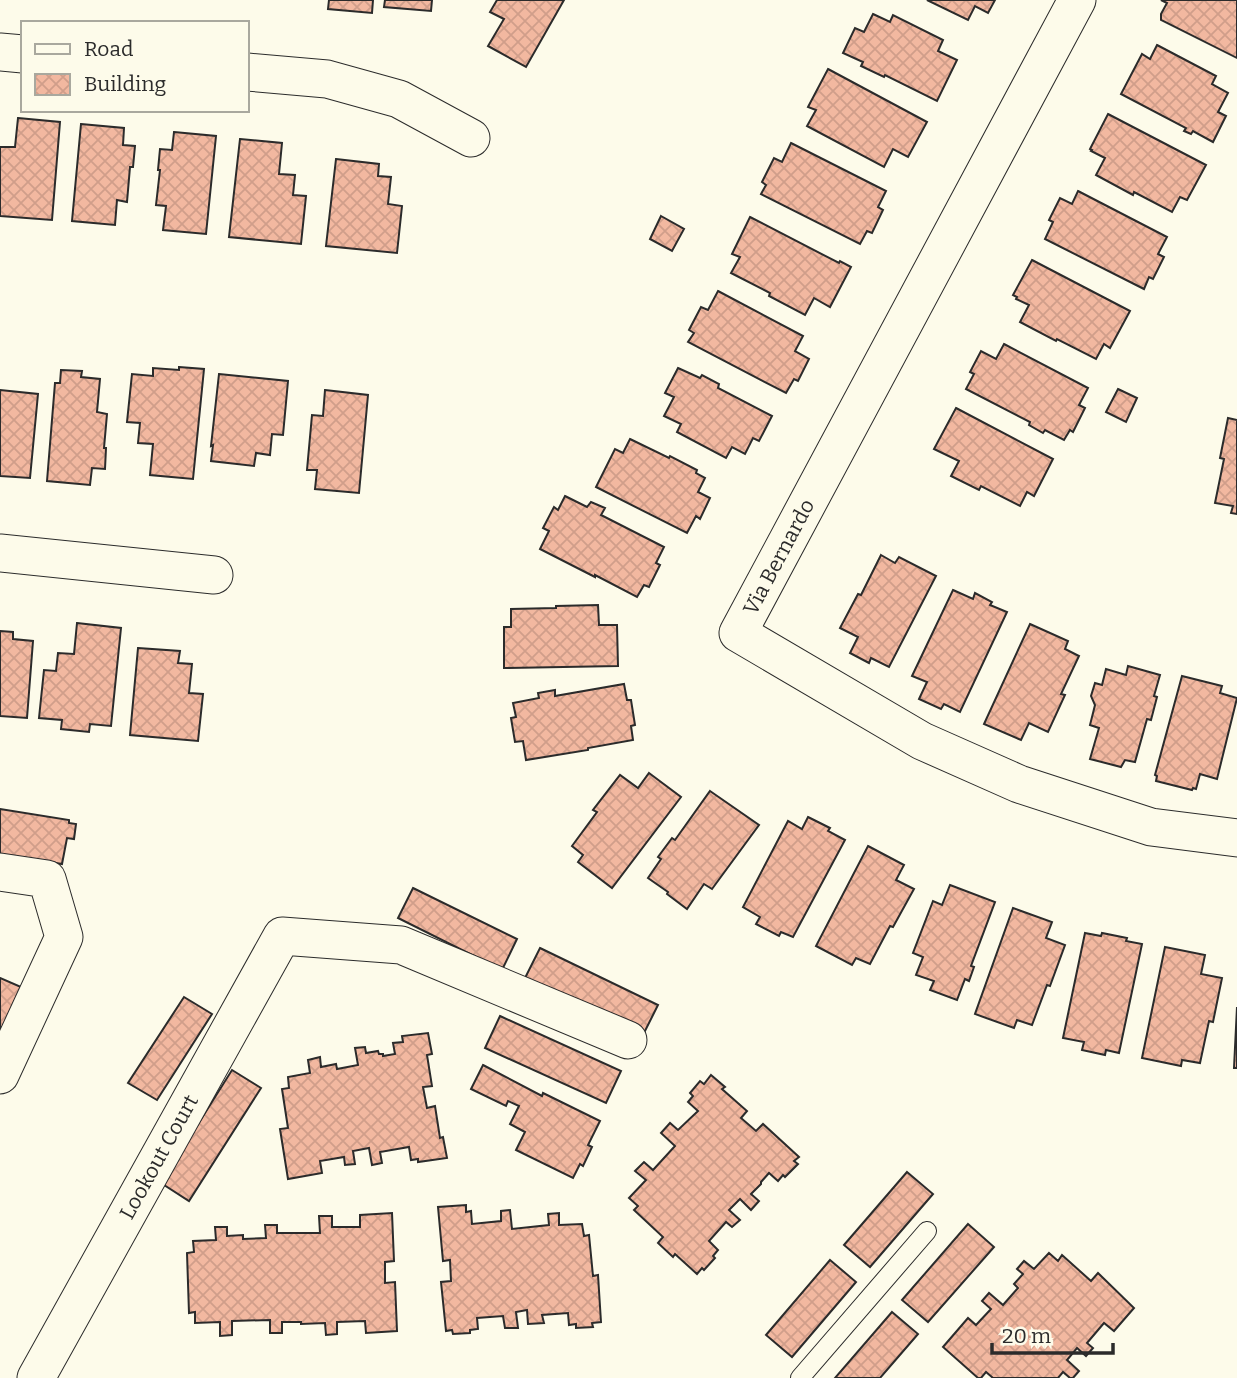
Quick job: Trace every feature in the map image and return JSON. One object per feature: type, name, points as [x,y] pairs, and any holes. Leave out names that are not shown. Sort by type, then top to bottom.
[{"type":"street","name":"Via Bernardo","points":[[1077,0],[738,633],[922,741],[1019,784],[1150,827],[1237,838]]},
{"type":"street","points":[[0,52],[21,54]]},
{"type":"street","points":[[248,72],[327,79],[399,99],[471,138]]},
{"type":"street","points":[[0,554],[214,575]]},
{"type":"street","points":[[0,872],[47,879],[64,937],[0,1075]]},
{"type":"street","name":"Lookout Court","points":[[36,1378],[282,936],[401,945],[628,1040]]},
{"type":"lane","points":[[800,1378],[927,1231]]},
{"type":"building","points":[[329,0],[373,0],[372,13],[328,9]]},
{"type":"building","points":[[385,0],[432,0],[431,11],[384,7]]},
{"type":"building","points":[[497,0],[564,0],[526,67],[488,46],[504,19],[490,12]]},
{"type":"building","points":[[927,0],[995,0],[988,13],[975,6],[968,20]]},
{"type":"building","points":[[1161,0],[1237,0],[1237,58],[1161,20],[1167,3]]},
{"type":"building","points":[[873,14],[890,22],[893,15],[943,40],[938,51],[957,60],[937,101],[861,66],[863,62],[843,53],[855,28],[864,32]]},
{"type":"building","points":[[1157,45],[1216,76],[1212,84],[1228,93],[1218,112],[1226,116],[1213,142],[1193,131],[1191,134],[1184,131],[1186,128],[1121,94],[1142,54],[1150,59]]},
{"type":"building","points":[[828,69],[927,122],[908,157],[893,149],[884,167],[807,126],[816,110],[808,107]]},
{"type":"building","points":[[1108,114],[1206,165],[1187,200],[1180,197],[1172,212],[1096,175],[1105,158],[1090,149]]},
{"type":"building","points":[[18,118],[60,122],[52,220],[0,216],[0,147],[15,147]]},
{"type":"building","points":[[81,124],[124,128],[123,145],[135,146],[127,202],[117,200],[115,225],[72,221]]},
{"type":"building","points":[[174,132],[216,136],[206,234],[163,230],[166,206],[156,205],[160,149],[172,150]]},
{"type":"building","points":[[240,139],[282,143],[279,174],[295,175],[293,195],[306,196],[301,244],[229,237]]},
{"type":"building","points":[[791,143],[886,191],[878,207],[883,210],[872,233],[867,231],[860,244],[761,194],[766,185],[762,182],[774,158],[782,162]]},
{"type":"building","points":[[336,159],[379,164],[378,176],[391,177],[388,204],[402,206],[397,253],[326,246]]},
{"type":"building","points":[[1078,191],[1167,237],[1158,254],[1164,257],[1153,279],[1149,277],[1144,289],[1045,239],[1053,222],[1049,220],[1060,198],[1072,204]]},
{"type":"building","points":[[661,216],[684,229],[672,251],[650,239]]},
{"type":"building","points":[[750,217],[851,267],[830,307],[814,298],[805,315],[731,273],[740,257],[732,254]]},
{"type":"building","points":[[1032,260],[1130,311],[1110,348],[1104,344],[1096,359],[1020,322],[1029,305],[1013,295]]},
{"type":"building","points":[[718,291],[803,336],[795,351],[809,359],[798,381],[794,379],[786,393],[688,342],[694,333],[689,330],[701,307],[708,310]]},
{"type":"building","points":[[1004,344],[1088,388],[1079,405],[1085,408],[1073,432],[1070,430],[1064,440],[1045,430],[1043,433],[1029,425],[1030,422],[966,389],[974,374],[970,372],[981,351],[996,359]]},
{"type":"building","points":[[179,367],[204,369],[193,479],[150,475],[153,444],[138,443],[140,423],[127,422],[132,374],[153,376],[153,368],[179,370]]},
{"type":"building","points":[[678,368],[700,378],[702,375],[719,384],[718,388],[772,416],[759,441],[753,438],[745,454],[732,447],[726,458],[677,432],[681,424],[664,416],[674,397],[665,393]]},
{"type":"building","points":[[61,370],[82,371],[81,377],[100,379],[97,412],[107,414],[105,469],[92,468],[90,485],[47,481],[55,383],[60,383]]},
{"type":"building","points":[[219,374],[288,381],[283,435],[272,434],[270,455],[256,453],[254,466],[211,461]]},
{"type":"building","points":[[1118,389],[1137,398],[1126,422],[1106,412]]},
{"type":"building","points":[[0,390],[38,394],[30,478],[0,476]]},
{"type":"building","points":[[325,390],[368,395],[359,493],[315,489],[317,470],[307,470],[312,415],[323,416]]},
{"type":"building","points":[[956,408],[1053,459],[1034,496],[1027,492],[1020,506],[981,486],[979,490],[951,476],[959,461],[934,449]]},
{"type":"building","points":[[1228,418],[1237,420],[1237,514],[1231,513],[1233,506],[1215,503],[1224,459],[1220,458]]},
{"type":"building","points":[[630,439],[697,470],[696,473],[705,478],[698,492],[710,498],[700,519],[696,516],[687,533],[596,487],[615,449],[623,453]]},
{"type":"building","points":[[565,496],[587,507],[591,502],[605,508],[601,515],[664,547],[656,563],[660,565],[649,587],[644,585],[637,597],[540,549],[549,531],[543,528],[554,507],[558,510]]},
{"type":"building","points":[[881,555],[895,563],[899,557],[936,576],[889,667],[871,658],[869,663],[850,653],[858,637],[840,628],[858,594],[861,595]]},
{"type":"building","points":[[953,590],[973,599],[975,593],[992,602],[990,605],[1007,612],[960,712],[944,704],[941,709],[919,699],[927,682],[912,676]]},
{"type":"building","points":[[598,605],[599,625],[617,625],[618,666],[504,668],[504,627],[511,627],[511,609]]},
{"type":"building","points":[[77,623],[121,628],[111,726],[90,724],[89,732],[61,729],[62,720],[39,718],[44,670],[56,671],[58,653],[74,654]]},
{"type":"building","points":[[1030,624],[1068,641],[1065,649],[1079,656],[1061,694],[1065,695],[1048,732],[1029,723],[1021,740],[984,724]]},
{"type":"building","points":[[0,631],[13,632],[13,639],[33,641],[27,718],[0,716]]},
{"type":"building","points":[[138,648],[180,651],[178,663],[192,664],[189,693],[203,694],[198,741],[130,735]]},
{"type":"building","points":[[1128,666],[1160,675],[1151,720],[1147,719],[1135,762],[1125,760],[1121,767],[1090,759],[1099,728],[1090,725],[1095,705],[1091,696],[1095,683],[1102,685],[1106,669],[1126,675]]},
{"type":"building","points":[[1182,676],[1222,686],[1220,693],[1237,698],[1217,779],[1200,774],[1196,789],[1192,790],[1156,781],[1155,775]]},
{"type":"building","points":[[624,684],[627,700],[631,700],[635,725],[631,726],[633,740],[526,760],[523,741],[515,742],[511,718],[516,717],[513,703],[539,698],[538,693],[555,690],[555,696]]},
{"type":"building","points":[[649,773],[681,797],[612,888],[578,862],[583,855],[572,846],[597,812],[593,810],[620,775],[638,788]]},
{"type":"building","points":[[710,791],[759,825],[712,889],[704,884],[687,909],[648,878],[661,859],[658,857],[672,838],[675,840]]},
{"type":"building","points":[[0,809],[69,820],[69,823],[76,824],[74,839],[67,838],[62,864],[0,854]]},
{"type":"building","points":[[808,817],[830,828],[828,831],[845,840],[793,937],[781,932],[779,936],[756,924],[760,917],[743,907],[788,821],[802,829]]},
{"type":"building","points":[[868,846],[904,865],[896,880],[914,889],[870,964],[856,958],[852,965],[816,946]]},
{"type":"building","points":[[950,885],[995,902],[971,966],[974,967],[969,981],[965,979],[957,1000],[930,990],[934,981],[916,975],[923,957],[913,953],[933,901],[942,905]]},
{"type":"building","points":[[413,888],[517,939],[502,970],[398,918]]},
{"type":"building","points":[[1013,908],[1052,922],[1046,938],[1065,945],[1032,1025],[1017,1020],[1014,1028],[975,1014]]},
{"type":"building","points":[[1085,933],[1101,936],[1102,933],[1142,944],[1119,1053],[1106,1050],[1105,1055],[1082,1050],[1084,1042],[1063,1038]]},
{"type":"building","points":[[1165,947],[1205,955],[1201,974],[1222,978],[1213,1022],[1209,1021],[1200,1063],[1182,1060],[1181,1066],[1142,1058]]},
{"type":"building","points":[[540,948],[658,1005],[643,1035],[525,978]]},
{"type":"building","points":[[0,978],[21,987],[0,1033]]},
{"type":"building","points":[[184,997],[212,1014],[157,1100],[128,1083]]},
{"type":"building","points":[[1237,1007],[1237,1068],[1234,1068]]},
{"type":"building","points":[[500,1016],[621,1071],[606,1103],[485,1048]]},
{"type":"building","points":[[428,1033],[432,1054],[427,1055],[432,1086],[423,1087],[427,1108],[435,1106],[440,1138],[443,1137],[447,1158],[418,1162],[418,1159],[411,1160],[409,1147],[380,1152],[382,1163],[372,1165],[369,1148],[353,1151],[355,1164],[345,1165],[344,1157],[320,1161],[322,1173],[288,1179],[280,1129],[288,1128],[282,1089],[289,1088],[288,1077],[310,1073],[308,1060],[320,1057],[321,1067],[336,1064],[337,1069],[358,1065],[355,1048],[365,1047],[366,1053],[378,1051],[383,1056],[395,1054],[393,1043],[403,1042],[402,1036]]},
{"type":"building","points":[[483,1065],[542,1096],[543,1093],[600,1121],[588,1145],[592,1147],[583,1166],[580,1164],[573,1178],[516,1150],[525,1132],[510,1124],[519,1106],[508,1101],[506,1106],[471,1089]]},
{"type":"building","points":[[232,1070],[261,1088],[189,1201],[161,1183]]},
{"type":"building","points":[[711,1075],[725,1087],[722,1089],[747,1111],[741,1118],[756,1131],[763,1124],[799,1157],[794,1161],[798,1164],[778,1181],[769,1173],[751,1194],[759,1201],[751,1210],[740,1199],[729,1210],[740,1220],[732,1227],[726,1222],[709,1241],[718,1250],[713,1256],[715,1258],[697,1274],[658,1243],[663,1237],[634,1210],[638,1206],[629,1198],[646,1180],[635,1171],[644,1162],[653,1170],[675,1146],[661,1133],[670,1123],[678,1130],[698,1111],[688,1102],[693,1096],[690,1093],[700,1081],[704,1084]]},
{"type":"building","points":[[907,1172],[933,1194],[870,1267],[844,1245]]},
{"type":"building","points":[[466,1205],[466,1212],[471,1211],[472,1224],[501,1221],[501,1211],[510,1210],[512,1229],[549,1225],[548,1214],[559,1213],[559,1225],[582,1224],[584,1236],[589,1235],[593,1276],[598,1275],[601,1322],[592,1323],[593,1327],[576,1328],[576,1324],[569,1325],[568,1313],[542,1315],[544,1323],[528,1324],[527,1310],[516,1312],[518,1328],[505,1328],[503,1316],[477,1318],[478,1329],[470,1330],[470,1333],[453,1334],[452,1330],[446,1331],[441,1282],[451,1281],[450,1260],[443,1261],[438,1207]]},
{"type":"building","points":[[392,1213],[394,1261],[385,1262],[385,1283],[395,1282],[397,1331],[366,1333],[365,1321],[337,1322],[337,1334],[326,1335],[325,1323],[282,1322],[282,1333],[270,1333],[270,1320],[232,1321],[232,1335],[220,1336],[220,1322],[195,1323],[195,1312],[189,1313],[187,1253],[194,1252],[193,1241],[216,1240],[215,1227],[227,1227],[227,1236],[243,1235],[243,1239],[266,1238],[265,1225],[277,1225],[277,1233],[320,1233],[319,1216],[332,1216],[332,1227],[360,1227],[360,1215]]},
{"type":"building","points":[[968,1224],[994,1247],[928,1322],[902,1300]]},
{"type":"building","points":[[1049,1253],[1058,1261],[1062,1255],[1091,1281],[1098,1273],[1134,1308],[1114,1331],[1104,1323],[1087,1343],[1093,1348],[1086,1356],[1077,1348],[1067,1360],[1079,1371],[1073,1378],[1063,1372],[1058,1378],[993,1378],[986,1372],[978,1378],[943,1347],[968,1318],[976,1325],[991,1309],[982,1301],[989,1293],[1003,1305],[1018,1288],[1014,1284],[1023,1274],[1017,1269],[1024,1261],[1034,1269]]},
{"type":"building","points":[[830,1260],[856,1282],[792,1357],[766,1335]]},
{"type":"building","points":[[892,1312],[918,1334],[880,1378],[835,1378]]}]
